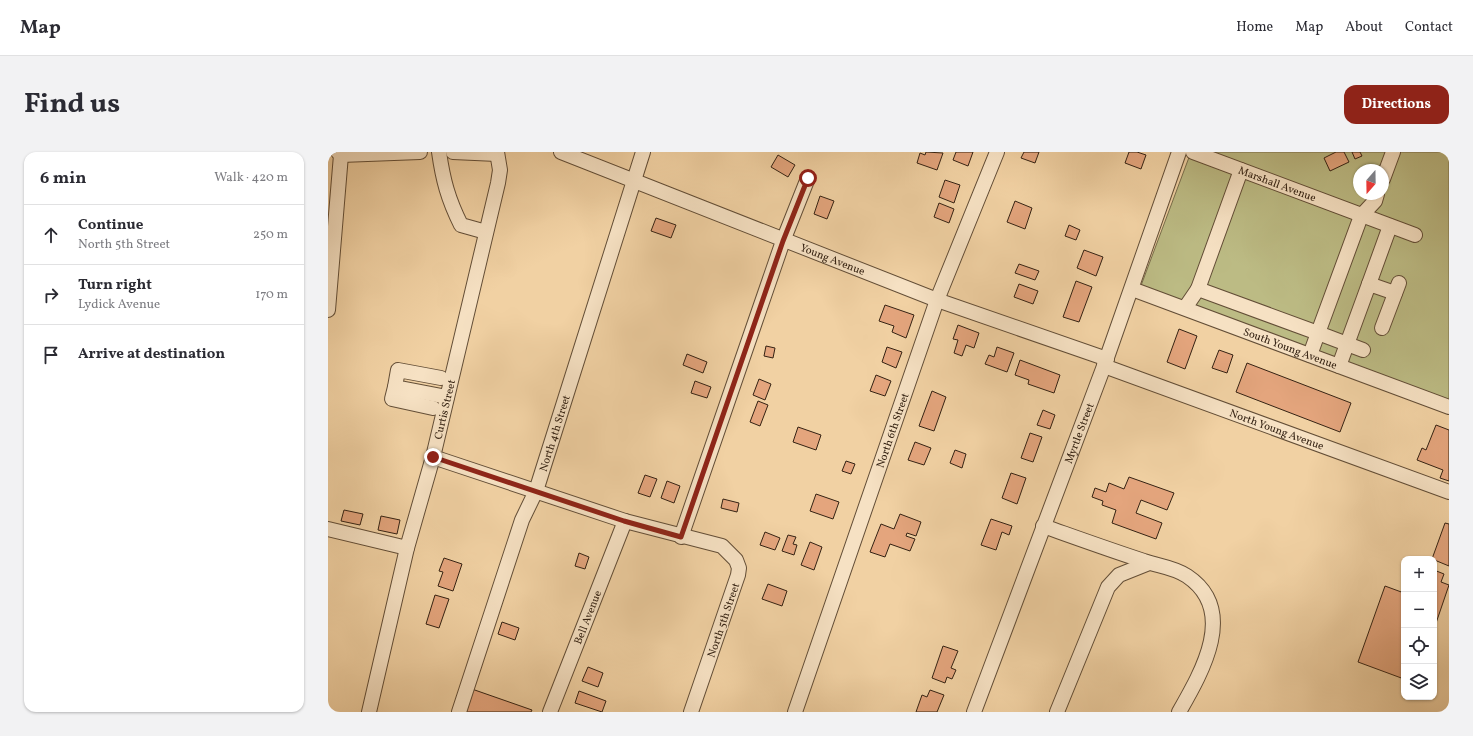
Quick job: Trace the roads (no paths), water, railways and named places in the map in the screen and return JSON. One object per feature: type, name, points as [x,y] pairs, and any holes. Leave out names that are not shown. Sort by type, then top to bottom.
[{"type":"street","points":[[328,310],[340,153],[420,152]]},
{"type":"street","points":[[439,152],[441,171],[449,201],[461,225],[486,232]]},
{"type":"street","points":[[453,152],[497,153]]},
{"type":"street","name":"Young Avenue","points":[[561,152],[783,241],[937,300],[1106,362]]},
{"type":"street","name":"North 4th Street","points":[[459,712],[522,520],[536,491],[643,152]]},
{"type":"street","name":"North 6th Street","points":[[795,712],[937,300],[997,152]]},
{"type":"street","name":"Myrtle Street","points":[[974,712],[1106,362],[1180,152]]},
{"type":"street","name":"Marshall Avenue","points":[[1194,152],[1416,236]]},
{"type":"street","points":[[1389,164],[1393,152]]},
{"type":"street","name":"Curtis Street","points":[[369,712],[407,548],[433,457],[498,183],[500,170],[497,153]]},
{"type":"street","points":[[1185,308],[1198,289],[1241,170]]},
{"type":"street","points":[[433,457],[624,521],[681,537],[783,241],[808,178]]},
{"type":"street","points":[[1310,355],[1361,216],[1375,200]]},
{"type":"street","points":[[1339,366],[1390,226]]},
{"type":"street","points":[[1369,284],[1397,288],[1382,328]]},
{"type":"street","name":"South Young Avenue","points":[[1132,289],[1449,407]]},
{"type":"street","points":[[1198,289],[1363,350]]},
{"type":"street","name":"North Young Avenue","points":[[1106,362],[1449,492]]},
{"type":"street","points":[[433,408],[392,399],[398,370],[441,378]]},
{"type":"street","points":[[395,387],[447,397]]},
{"type":"street","name":"Bell Avenue","points":[[550,712],[624,521]]},
{"type":"street","points":[[1043,526],[1149,563],[1171,568],[1186,575],[1197,584],[1212,610],[1214,624],[1208,654],[1179,712]]},
{"type":"street","points":[[328,529],[407,548]]},
{"type":"street","name":"North 5th Street","points":[[681,537],[722,546],[736,560],[739,568],[738,575],[691,712]]},
{"type":"street","points":[[1056,712],[1108,587],[1119,575],[1149,563]]}]
